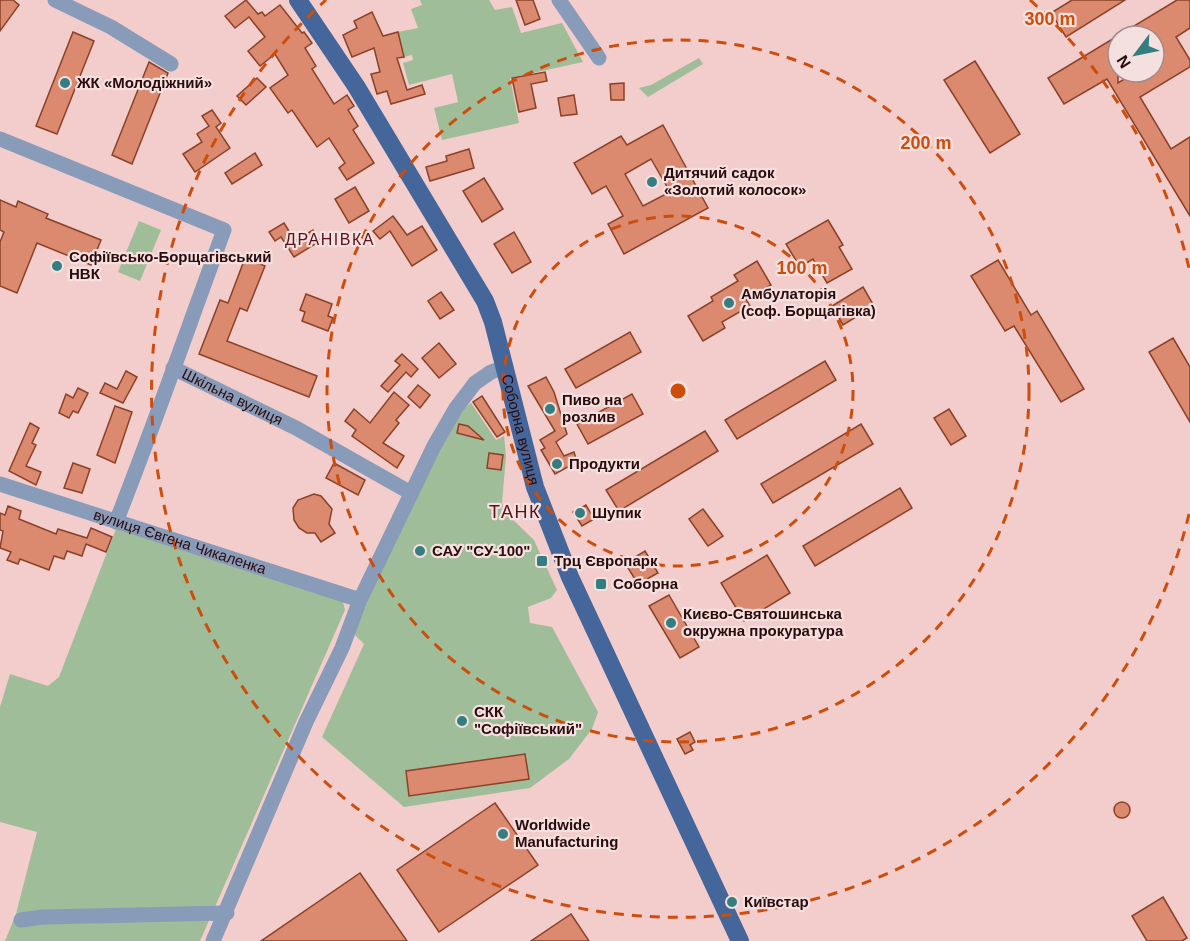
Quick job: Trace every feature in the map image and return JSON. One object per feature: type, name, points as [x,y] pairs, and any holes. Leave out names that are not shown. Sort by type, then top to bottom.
[{"type":"main road","name":"Соборна вулиця","points":[[298,0],[333,51],[476,283],[493,322],[528,466],[547,522],[580,598],[740,941]]},
{"type":"street","points":[[55,0],[111,27],[171,64]]},
{"type":"street","points":[[559,0],[599,58]]},
{"type":"street","name":"Шкільна вулиця","points":[[0,139],[224,230],[172,368],[296,428],[411,493]]},
{"type":"street","points":[[116,522],[159,412],[172,368]]},
{"type":"street","points":[[213,941],[227,913],[306,722],[342,648],[360,600],[434,446],[465,394],[483,376],[505,368]]},
{"type":"street","name":"вулиця Євгена Чикаленка","points":[[0,484],[360,600]]},
{"type":"street","points":[[21,920],[43,917],[227,913]]},
{"type":"green space","points":[[420,0],[489,0],[495,10],[512,7],[521,33],[562,23],[583,62],[510,78],[519,123],[442,140],[434,108],[458,102],[452,74],[409,85],[403,63],[413,60],[412,55],[404,57],[398,32],[418,28],[411,9],[422,5]]},
{"type":"green space","points":[[699,58],[703,64],[648,97],[639,88],[651,85]]},
{"type":"green space","points":[[139,221],[161,230],[140,281],[118,272]]},
{"type":"green space","name":"СКК \"Софіївський\"","points":[[471,403],[496,440],[504,436],[506,456],[502,503],[506,513],[534,540],[557,590],[551,598],[528,607],[530,623],[552,627],[598,712],[592,729],[569,759],[530,788],[404,807],[322,737],[364,644],[355,635],[390,549],[444,440],[459,416]]},
{"type":"green space","points":[[116,529],[343,602],[345,610],[200,941],[5,941],[16,914],[37,832],[0,822],[0,707],[10,674],[48,686],[59,677]]},
{"type":"building","points":[[0,0],[13,0],[19,5],[0,31]]},
{"type":"building","points":[[246,0],[258,14],[262,12],[265,16],[280,5],[302,33],[304,32],[312,43],[305,48],[316,66],[312,69],[334,104],[347,95],[354,106],[348,110],[358,126],[353,130],[374,163],[347,180],[339,168],[345,163],[329,138],[317,147],[292,110],[288,113],[270,88],[288,75],[275,54],[260,66],[248,51],[265,37],[249,17],[235,28],[225,16]]},
{"type":"building","points":[[516,0],[533,0],[540,19],[525,25]]},
{"type":"building","points":[[1072,0],[1125,0],[1066,37],[1051,13]]},
{"type":"building","points":[[1177,0],[1190,0],[1190,28],[1176,37],[1190,60],[1190,67],[1166,81],[1166,24],[1137,24]]},
{"type":"building","points":[[372,12],[383,36],[398,32],[404,57],[397,58],[407,90],[422,85],[425,94],[391,104],[387,91],[377,94],[371,74],[380,72],[374,48],[352,57],[343,35],[357,28],[354,21]]},
{"type":"building","name":"ЖК «Молодіжний»","points":[[73,32],[94,41],[57,134],[36,126]]},
{"type":"building","points":[[1106,43],[1106,80],[1064,104],[1048,78]]},
{"type":"building","points":[[975,61],[1020,134],[990,153],[944,80]]},
{"type":"building","points":[[149,62],[168,73],[132,164],[112,155]]},
{"type":"building","points":[[545,72],[547,81],[531,84],[536,108],[519,112],[512,78]]},
{"type":"building","points":[[257,78],[266,87],[246,105],[237,96]]},
{"type":"building","points":[[624,83],[624,100],[611,100],[610,84]]},
{"type":"building","points":[[1110,84],[1162,84],[1140,97],[1171,149],[1190,137],[1190,216]]},
{"type":"building","points":[[574,95],[577,114],[561,116],[558,98]]},
{"type":"building","points":[[212,110],[221,123],[216,127],[230,148],[195,172],[183,154],[202,142],[197,134],[209,126],[202,116]]},
{"type":"building","points":[[663,125],[708,208],[624,254],[608,224],[623,216],[606,186],[592,194],[574,163],[621,136],[627,145]],"holes":[[[651,159],[670,192],[643,206],[625,174]]]},
{"type":"building","points":[[469,149],[474,168],[430,181],[426,167],[447,161],[446,156]]},
{"type":"building","points":[[255,153],[262,165],[232,184],[225,173]]},
{"type":"building","points":[[484,178],[503,209],[482,222],[463,191]]},
{"type":"building","points":[[355,187],[369,211],[349,223],[335,199]]},
{"type":"building","points":[[0,200],[16,207],[18,201],[48,214],[46,218],[101,240],[91,265],[37,243],[17,293],[0,286],[0,242],[4,232],[0,230]]},
{"type":"building","points":[[393,216],[407,235],[422,226],[437,250],[412,266],[390,231],[380,239],[373,231]]},
{"type":"building","points":[[828,220],[843,245],[839,247],[852,269],[827,283],[813,259],[800,267],[786,244]]},
{"type":"building","points":[[284,223],[295,241],[313,230],[320,241],[294,257],[281,237],[275,241],[269,232]]},
{"type":"building","points":[[514,232],[531,262],[512,273],[494,244]]},
{"type":"building","points":[[245,258],[265,266],[247,311],[240,308],[227,341],[317,376],[309,397],[199,354],[220,300],[228,303]]},
{"type":"building","points":[[998,260],[1031,315],[1037,311],[1084,389],[1061,402],[1014,326],[1005,331],[971,276]]},
{"type":"building","name":"Амбулаторія (соф. Борщагівка)","points":[[757,261],[771,285],[746,299],[750,306],[722,322],[725,328],[703,341],[688,316],[713,301],[711,297],[738,281],[734,275]]},
{"type":"building","points":[[863,287],[874,306],[843,325],[832,306]]},
{"type":"building","points":[[441,292],[454,310],[440,319],[428,301]]},
{"type":"building","points":[[306,294],[332,304],[328,316],[333,318],[328,331],[302,321],[305,312],[300,310]]},
{"type":"building","points":[[630,332],[641,352],[576,388],[565,369]]},
{"type":"building","points":[[1173,338],[1190,367],[1190,422],[1149,352]]},
{"type":"building","points":[[439,343],[456,364],[439,378],[422,358]]},
{"type":"building","points":[[402,354],[418,369],[411,377],[406,372],[388,392],[381,386],[400,365],[395,361]]},
{"type":"building","points":[[825,361],[836,380],[737,439],[725,420]]},
{"type":"building","points":[[126,371],[137,377],[123,403],[100,393],[105,383],[117,389]]},
{"type":"building","points":[[546,377],[554,392],[567,434],[556,442],[564,456],[574,452],[577,462],[555,474],[541,450],[545,448],[540,440],[555,431],[528,386]]},
{"type":"building","points":[[418,385],[430,395],[420,408],[408,397]]},
{"type":"building","points":[[78,388],[88,393],[78,413],[73,411],[69,418],[59,413],[66,394],[73,398]]},
{"type":"building","points":[[394,392],[409,405],[396,420],[399,423],[383,443],[404,456],[397,468],[352,436],[356,430],[345,421],[354,409],[370,423]]},
{"type":"building","points":[[632,394],[643,414],[588,444],[577,424]]},
{"type":"building","points":[[482,396],[505,432],[497,437],[473,402]]},
{"type":"building","points":[[115,406],[132,412],[115,463],[97,455]]},
{"type":"building","points":[[949,409],[966,436],[951,445],[934,418]]},
{"type":"building","points":[[30,423],[39,428],[32,443],[36,445],[26,466],[41,472],[36,485],[9,471]]},
{"type":"building","points":[[459,424],[468,426],[484,440],[457,433]]},
{"type":"building","points":[[861,424],[873,444],[773,503],[761,484]]},
{"type":"building","points":[[705,431],[718,451],[619,511],[606,490]]},
{"type":"building","points":[[489,453],[503,455],[501,470],[487,468]]},
{"type":"building","points":[[73,463],[90,469],[82,493],[64,488]]},
{"type":"building","points":[[334,463],[365,480],[358,495],[326,478]]},
{"type":"building","points":[[900,488],[912,508],[815,566],[803,546]]},
{"type":"building","points":[[314,494],[321,496],[332,509],[329,524],[335,533],[321,542],[315,533],[307,533],[299,528],[294,520],[293,508],[298,500]]},
{"type":"building","points":[[586,505],[594,519],[582,526],[573,512]]},
{"type":"building","points":[[8,506],[21,511],[19,519],[56,534],[58,529],[87,538],[91,528],[112,537],[106,552],[86,544],[82,556],[67,551],[64,559],[54,556],[49,570],[20,559],[18,564],[7,560],[11,552],[0,548],[3,531],[0,530],[0,513],[5,515]]},
{"type":"building","points":[[703,509],[723,536],[708,546],[689,519]]},
{"type":"building","points":[[645,551],[658,573],[638,584],[625,563]]},
{"type":"building","points":[[767,555],[790,593],[744,621],[721,583]]},
{"type":"building","points":[[669,595],[699,647],[680,658],[649,606]]},
{"type":"building","points":[[690,732],[695,742],[690,745],[693,750],[685,754],[677,739]]},
{"type":"building","points":[[525,754],[529,779],[409,796],[406,771]]},
{"type":"building","points":[[1122,802],[1128,804],[1130,810],[1128,816],[1122,818],[1116,816],[1114,810],[1116,804]]},
{"type":"building","points":[[495,803],[538,865],[439,932],[397,870]]},
{"type":"building","points":[[360,873],[407,941],[261,941]]},
{"type":"building","points":[[1163,897],[1187,938],[1182,941],[1147,941],[1132,916]]},
{"type":"building","points":[[571,914],[589,941],[531,941]]},
{"type":"place","name":"ЖК «Молодіжний»","points":[[65,83]]},
{"type":"place","name":"Дитячий садок «Золотий колосок»","points":[[652,182]]},
{"type":"place","name":"Софіївсько-Борщагівський НВК","points":[[57,266]]},
{"type":"place","name":"Амбулаторія (соф. Борщагівка)","points":[[729,303]]},
{"type":"place","name":"Пиво на розлив","points":[[550,409]]},
{"type":"place","name":"Продукти","points":[[557,464]]},
{"type":"place","name":"Шупик","points":[[580,513]]},
{"type":"place","name":"САУ \"СУ-100\"","points":[[420,551]]},
{"type":"place","name":"Трц Європарк","points":[[542,561]]},
{"type":"place","name":"Соборна","points":[[601,584]]},
{"type":"place","name":"Києво-Святошинська окружна прокуратура","points":[[671,623]]},
{"type":"place","name":"СКК \"Софіївський\"","points":[[462,721]]},
{"type":"place","name":"Worldwide Manufacturing","points":[[503,834]]},
{"type":"place","name":"Київстар","points":[[732,902]]},
{"type":"district","name":"ДРАНІВКА","points":[[330,239]]},
{"type":"district","name":"ТАНК","points":[[515,512]]}]
